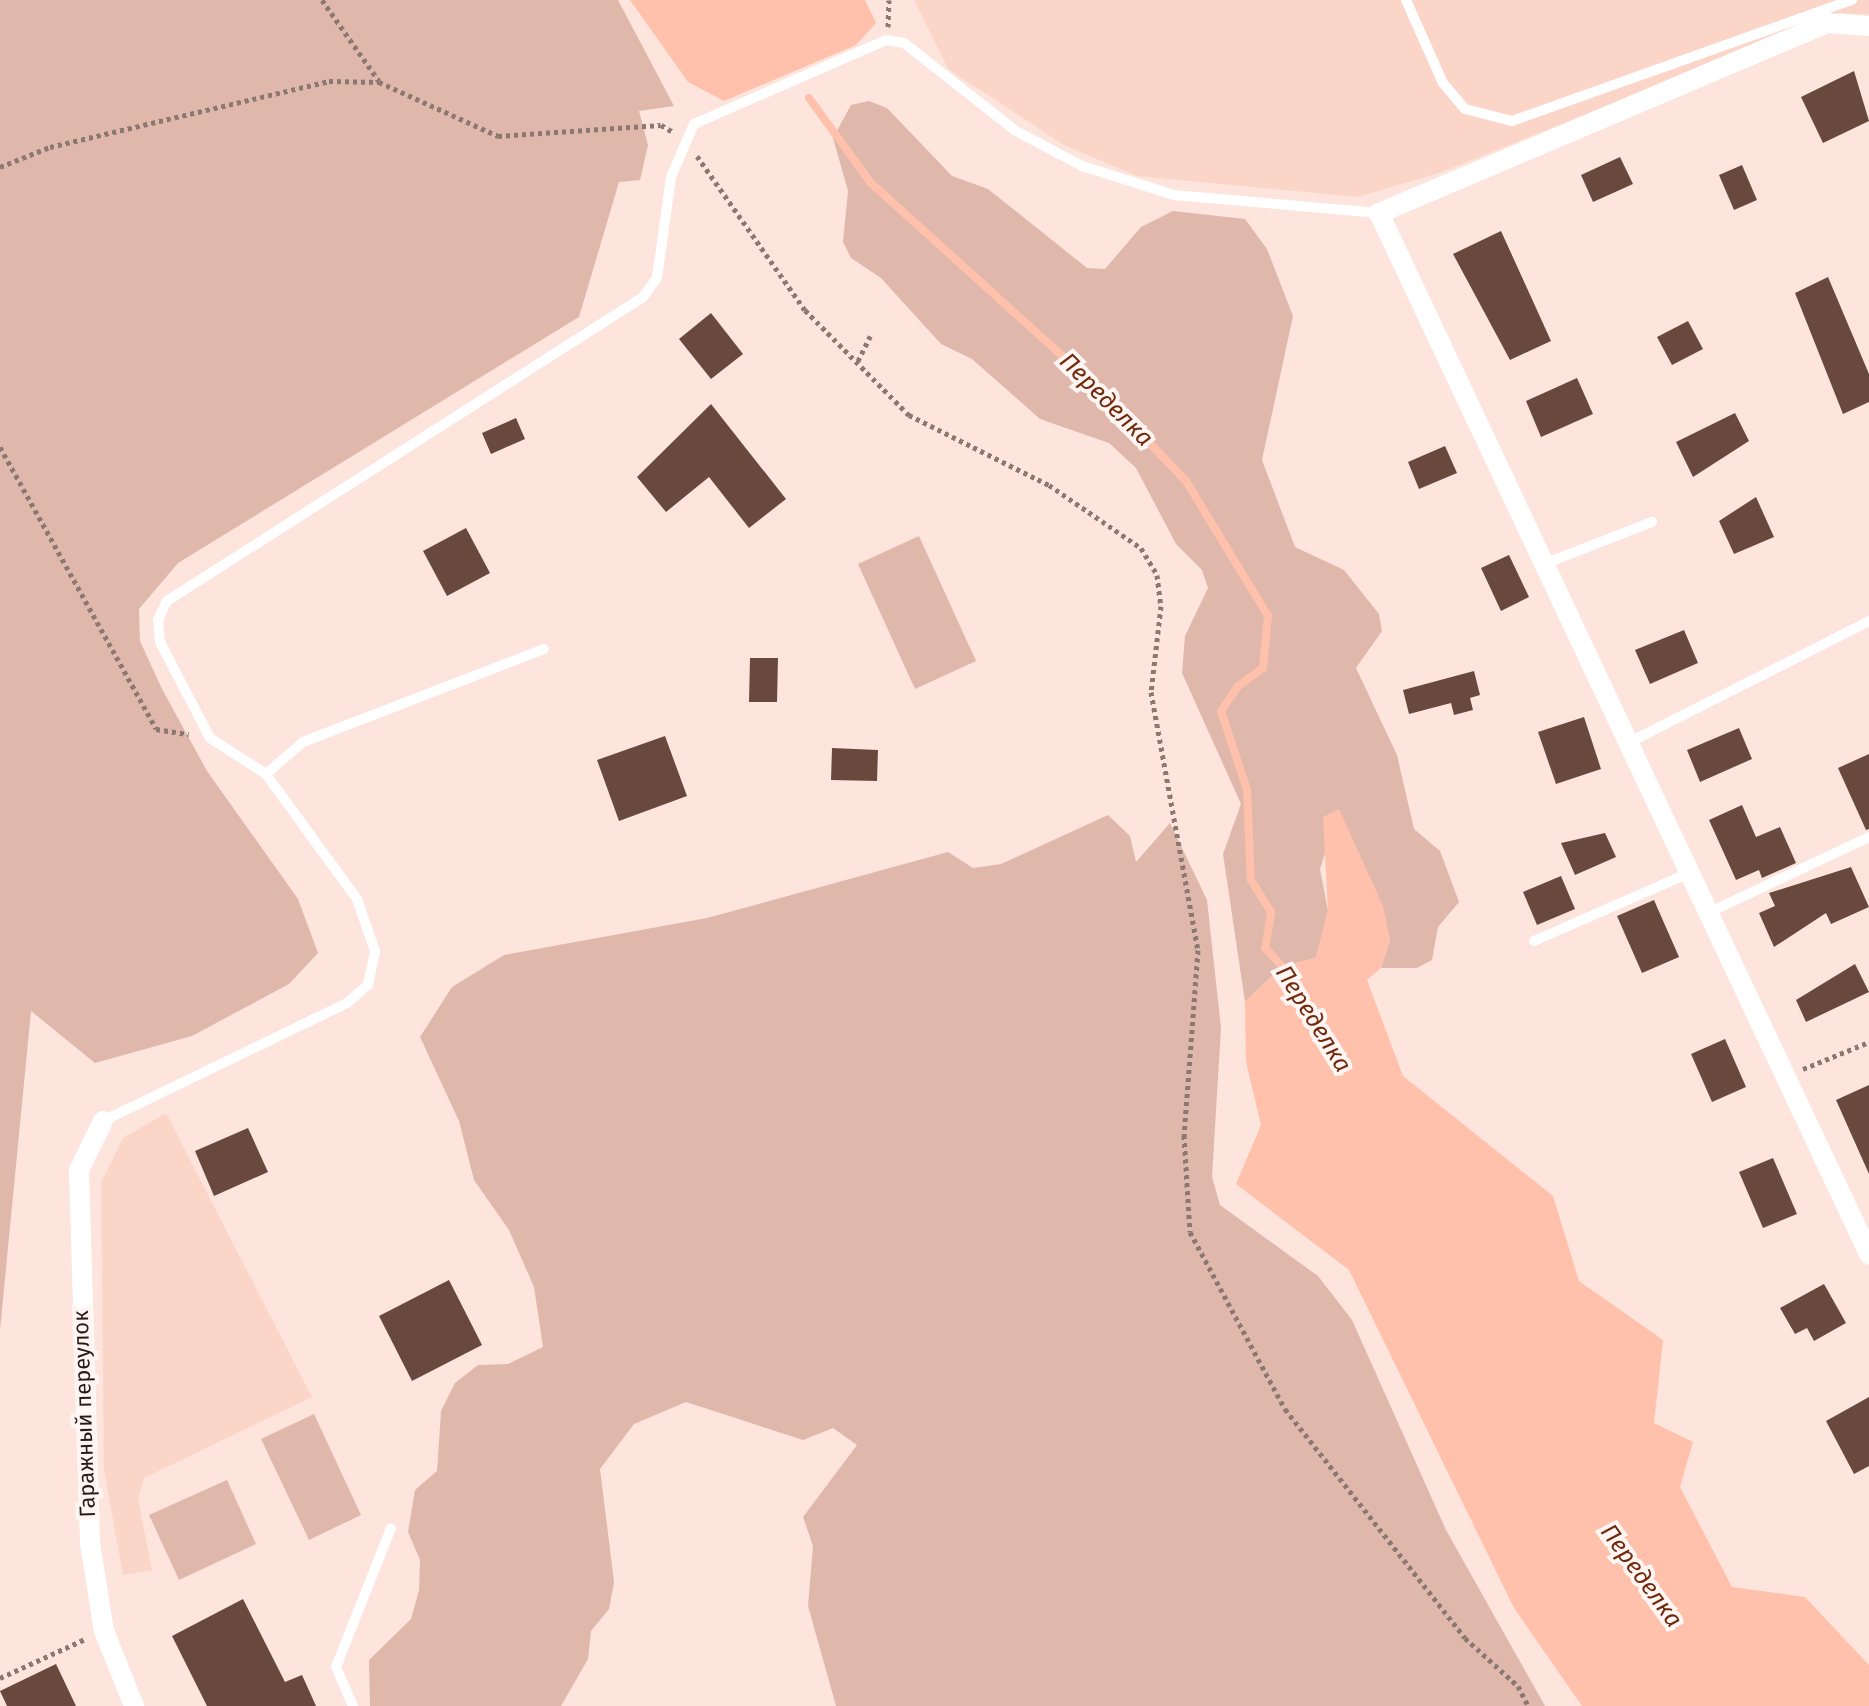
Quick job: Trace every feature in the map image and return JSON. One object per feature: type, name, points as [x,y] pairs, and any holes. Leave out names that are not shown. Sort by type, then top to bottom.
[{"type":"street","points":[[1869,26],[1827,23],[1379,213],[1869,1254]]},
{"type":"street","name":"Гаражный переулок","points":[[103,1121],[79,1170],[77,1226],[90,1543],[104,1631],[134,1706]]},
{"type":"lane","points":[[1406,0],[1443,83],[1465,109],[1512,121],[1852,0]]},
{"type":"lane","points":[[103,1121],[347,1003],[368,985],[375,951],[357,899],[266,774],[210,738],[160,642],[158,620],[167,601],[643,297],[657,278],[683,138],[694,124],[886,40],[904,43],[990,113],[1082,166],[1174,195],[1379,213]]},
{"type":"lane","points":[[1544,564],[1652,522]]},
{"type":"lane","points":[[1628,743],[1869,621]]},
{"type":"lane","points":[[266,774],[303,742],[544,649]]},
{"type":"lane","points":[[1708,913],[1869,837]]},
{"type":"lane","points":[[1534,941],[1689,873]]},
{"type":"lane","points":[[353,1706],[336,1667],[391,1528]]},
{"type":"path","points":[[322,0],[379,82]]},
{"type":"path","points":[[886,40],[889,0]]},
{"type":"path","points":[[0,167],[50,147],[329,81],[379,82],[498,136],[661,125],[683,138],[805,310],[909,415],[1049,485],[1141,548],[1157,575],[1161,606],[1151,692],[1198,950],[1184,1135],[1190,1232],[1285,1409],[1465,1638],[1518,1686],[1528,1706]]},
{"type":"path","points":[[858,361],[870,336]]},
{"type":"path","points":[[0,447],[156,729],[210,738]]},
{"type":"path","points":[[1785,1077],[1869,1042]]},
{"type":"path","points":[[0,1678],[104,1631]]},
{"type":"shaded area","points":[[0,0],[618,0],[674,106],[639,111],[648,145],[640,180],[619,182],[579,317],[178,563],[139,609],[140,641],[162,689],[207,771],[298,899],[318,953],[289,984],[192,1036],[95,1063],[31,1011],[0,1330]]},
{"type":"shaded area","points":[[914,0],[1869,0],[1869,14],[1838,13],[1442,172],[1358,197],[1137,176],[1064,145],[948,69]]},
{"type":"shaded area","points":[[869,101],[887,108],[952,176],[988,189],[1087,268],[1105,269],[1141,227],[1173,211],[1245,219],[1267,249],[1293,316],[1262,460],[1295,547],[1344,570],[1379,614],[1382,631],[1356,668],[1397,755],[1414,829],[1440,851],[1459,902],[1438,927],[1432,960],[1417,968],[1381,968],[1390,939],[1339,810],[1320,869],[1328,911],[1316,958],[1282,966],[1245,1002],[1223,854],[1241,804],[1182,673],[1185,636],[1208,588],[1202,570],[1176,544],[1136,468],[1109,443],[1040,419],[972,359],[941,344],[881,278],[851,258],[843,242],[848,191],[833,138],[851,105]]},
{"type":"shaded area","points":[[919,536],[976,661],[915,689],[858,564]]},
{"type":"shaded area","points":[[1108,815],[1130,836],[1136,862],[1170,823],[1207,900],[1221,1028],[1212,1177],[1220,1205],[1318,1276],[1352,1320],[1446,1530],[1545,1706],[836,1706],[808,1606],[813,1546],[803,1517],[857,1445],[833,1428],[803,1440],[686,1402],[634,1424],[600,1469],[614,1582],[609,1609],[591,1631],[588,1659],[561,1706],[370,1706],[369,1660],[411,1619],[419,1590],[420,1560],[408,1532],[415,1490],[437,1471],[441,1411],[455,1383],[478,1365],[508,1364],[543,1347],[534,1287],[509,1230],[474,1180],[459,1121],[420,1037],[452,987],[504,955],[707,918],[948,852],[973,868],[1001,864]]},
{"type":"shaded area","points":[[166,1113],[312,1397],[144,1478],[138,1499],[152,1570],[123,1575],[104,1470],[101,1183],[123,1138]]},
{"type":"shaded area","points":[[314,1414],[361,1515],[309,1540],[261,1439]]},
{"type":"shaded area","points":[[227,1480],[256,1544],[179,1580],[149,1515]]},
{"type":"water","points":[[630,0],[865,0],[876,23],[856,45],[724,101],[688,82]]},
{"type":"water","points":[[1339,809],[1383,906],[1390,939],[1381,968],[1367,980],[1403,1076],[1553,1196],[1579,1281],[1663,1340],[1654,1423],[1693,1442],[1680,1487],[1732,1587],[1805,1597],[1869,1665],[1869,1706],[1582,1706],[1514,1608],[1349,1270],[1236,1184],[1261,1125],[1246,1062],[1245,1002],[1282,966],[1316,958],[1328,911],[1323,817]]},
{"type":"building","points":[[1854,71],[1869,121],[1823,143],[1801,97]]},
{"type":"building","points":[[1620,157],[1633,184],[1593,202],[1581,175]]},
{"type":"building","points":[[1742,165],[1757,200],[1734,210],[1719,175]]},
{"type":"building","points":[[1501,231],[1551,341],[1510,360],[1453,254]]},
{"type":"building","points":[[1828,277],[1869,374],[1869,402],[1843,414],[1795,293]]},
{"type":"building","points":[[711,313],[743,354],[711,379],[679,339]]},
{"type":"building","points":[[1688,321],[1703,349],[1672,365],[1657,337]]},
{"type":"building","points":[[1577,378],[1593,414],[1541,437],[1526,401]]},
{"type":"building","points":[[711,404],[786,499],[749,528],[709,477],[666,512],[637,477]]},
{"type":"building","points":[[1735,413],[1749,441],[1693,477],[1676,442]]},
{"type":"building","points":[[516,418],[525,439],[491,454],[482,433]]},
{"type":"building","points":[[1445,446],[1457,473],[1419,489],[1408,462]]},
{"type":"building","points":[[1756,497],[1774,537],[1734,554],[1719,521]]},
{"type":"building","points":[[466,528],[490,573],[447,596],[423,551]]},
{"type":"building","points":[[1509,555],[1529,597],[1501,611],[1481,568]]},
{"type":"building","points":[[1684,630],[1698,663],[1650,684],[1635,650]]},
{"type":"building","points":[[750,658],[778,658],[777,702],[749,702]]},
{"type":"building","points":[[1474,671],[1480,695],[1470,698],[1473,710],[1454,715],[1451,703],[1409,714],[1403,690]]},
{"type":"building","points":[[1584,717],[1601,769],[1556,784],[1538,732]]},
{"type":"building","points":[[1739,728],[1752,759],[1700,782],[1687,750]]},
{"type":"building","points":[[665,736],[687,796],[619,821],[597,760]]},
{"type":"building","points":[[832,748],[878,750],[877,781],[831,780]]},
{"type":"building","points":[[1869,754],[1869,829],[1866,830],[1838,768]]},
{"type":"building","points":[[1742,805],[1756,837],[1780,827],[1796,863],[1762,878],[1759,870],[1736,880],[1709,820]]},
{"type":"building","points":[[1605,833],[1616,857],[1575,875],[1561,843]]},
{"type":"building","points":[[1851,867],[1869,907],[1831,924],[1826,913],[1774,947],[1759,913],[1775,906],[1769,893]]},
{"type":"building","points":[[1561,876],[1575,909],[1537,925],[1523,892]]},
{"type":"building","points":[[1654,900],[1679,957],[1642,973],[1617,916]]},
{"type":"building","points":[[1855,964],[1869,992],[1806,1022],[1796,1000]]},
{"type":"building","points":[[1725,1039],[1746,1087],[1712,1102],[1691,1054]]},
{"type":"building","points":[[1869,1085],[1869,1174],[1836,1100]]},
{"type":"building","points":[[248,1128],[268,1172],[214,1196],[195,1151]]},
{"type":"building","points":[[1773,1158],[1797,1214],[1763,1228],[1739,1172]]},
{"type":"building","points":[[449,1280],[482,1345],[412,1381],[379,1316]]},
{"type":"building","points":[[1824,1284],[1846,1323],[1814,1341],[1807,1328],[1795,1334],[1780,1308]]},
{"type":"building","points":[[1869,1397],[1869,1466],[1854,1474],[1826,1421]]},
{"type":"building","points":[[243,1599],[285,1682],[302,1675],[316,1706],[207,1706],[172,1636]]},
{"type":"building","points":[[56,1664],[76,1706],[7,1706],[0,1691]]},
{"type":"waterway","name":"Переделка","points":[[809,98],[871,183],[1091,382],[1186,481],[1268,616],[1263,668],[1238,686],[1221,711],[1247,790],[1251,880],[1271,912],[1265,948],[1287,972]]}]
